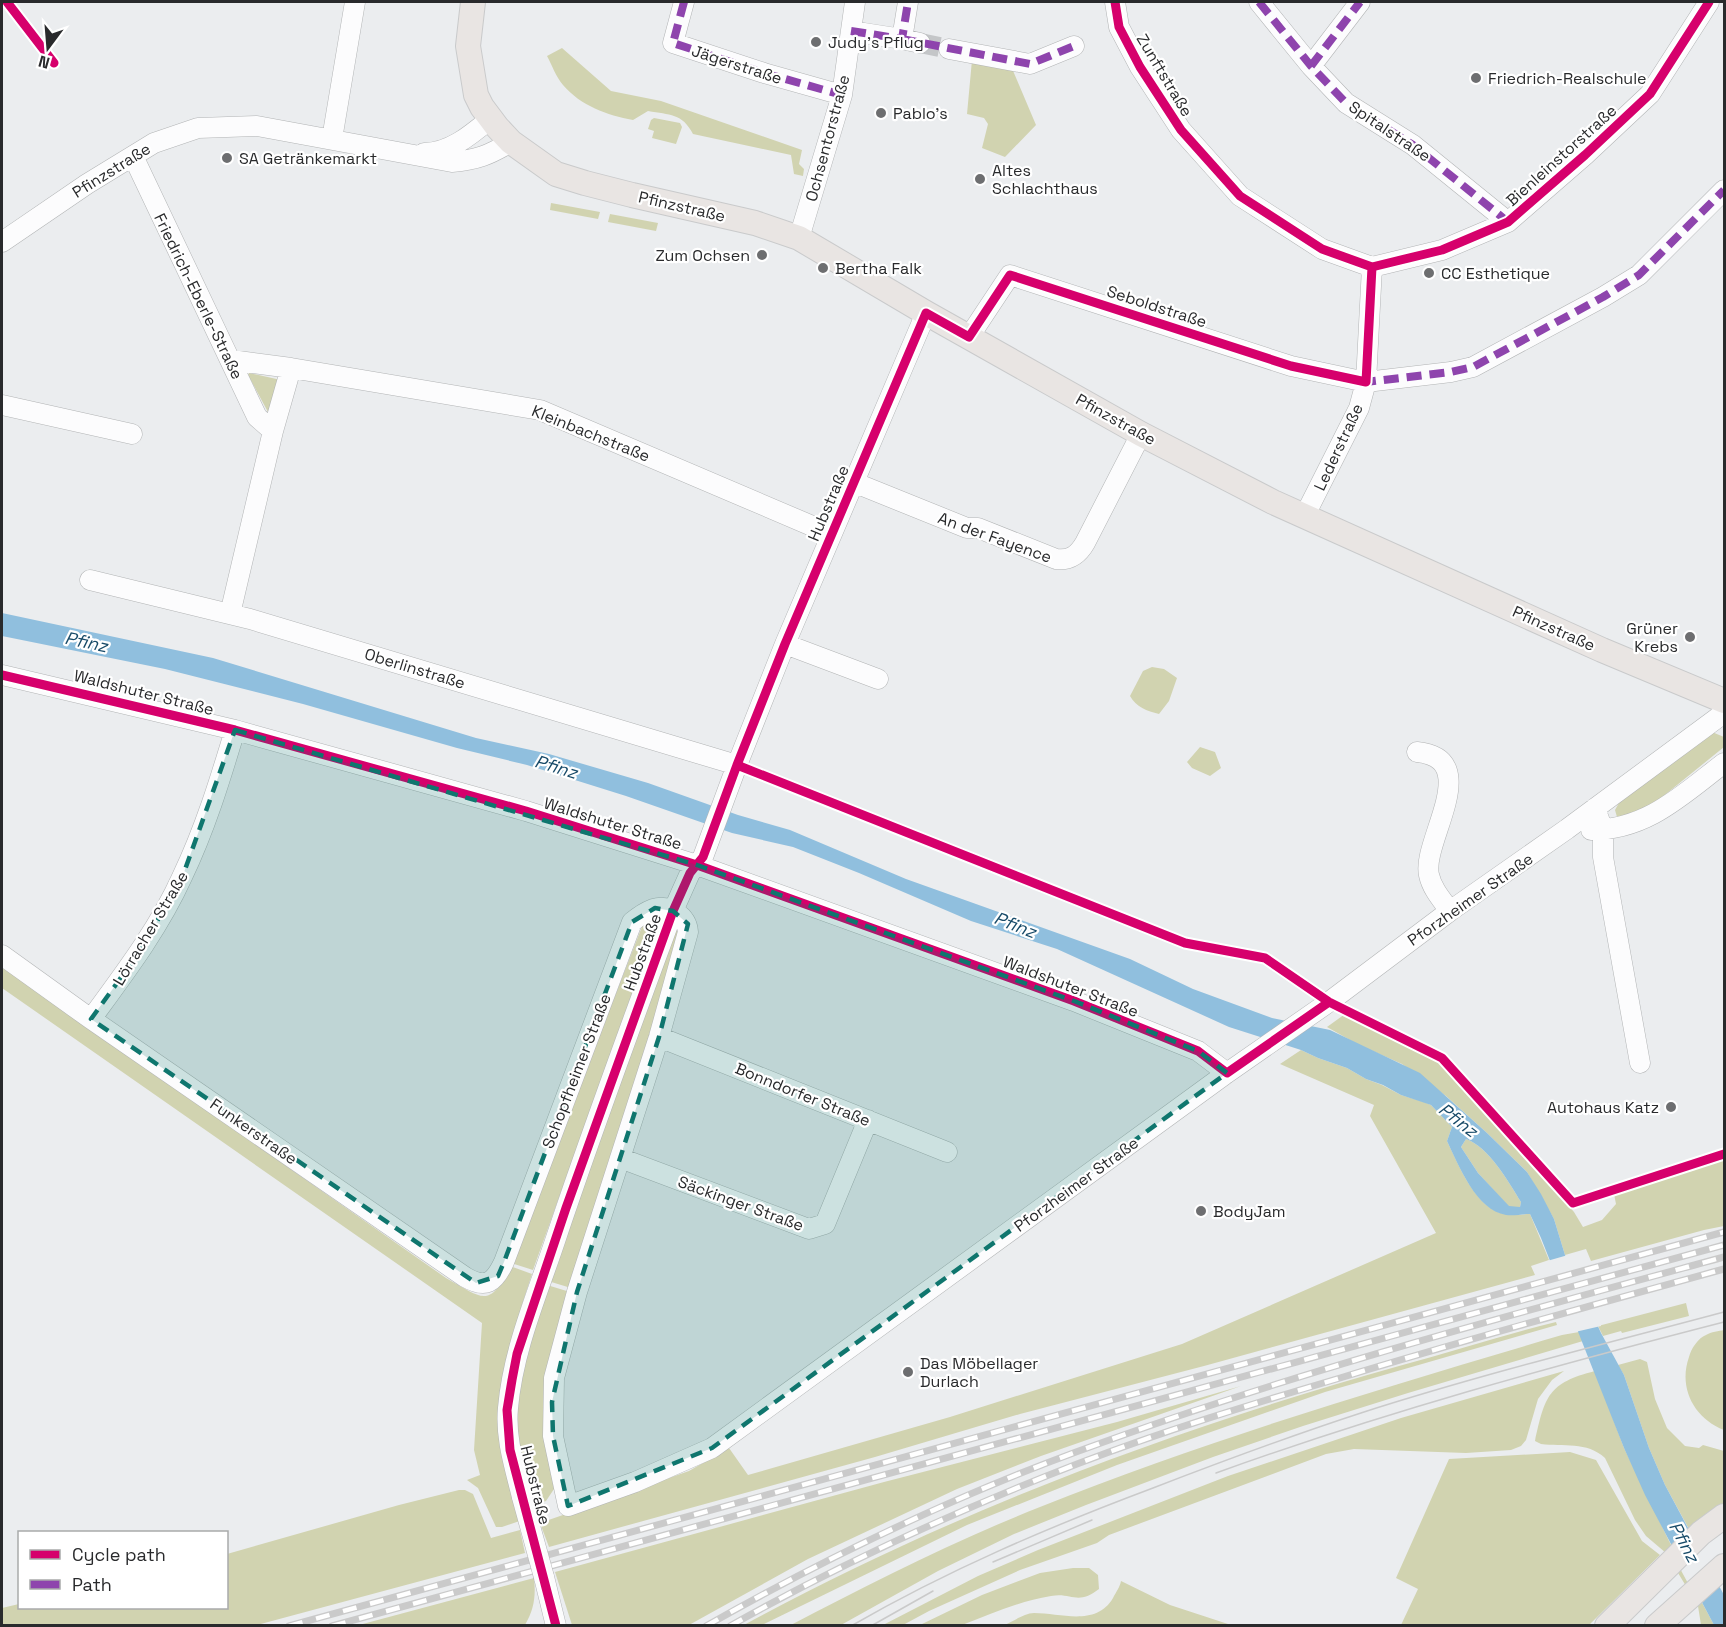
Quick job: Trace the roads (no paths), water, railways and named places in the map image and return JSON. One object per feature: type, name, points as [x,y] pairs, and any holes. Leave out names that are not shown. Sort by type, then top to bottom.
[{"type":"main road","points":[[473,2],[468,46],[476,95],[490,119]]},
{"type":"main road","name":"Pfinzstraße","points":[[490,119],[511,142],[556,174],[754,223],[799,238],[1140,434],[1304,517],[1602,650],[1725,701]]},
{"type":"main road","points":[[1607,1626],[1701,1533],[1725,1516]]},
{"type":"main road","points":[[1657,1626],[1723,1567]]},
{"type":"street","points":[[332,139],[355,2]]},
{"type":"street","name":"Jägerstraße","points":[[684,2],[673,43],[764,73],[842,95]]},
{"type":"street","name":"Ochsentorstraße","points":[[799,238],[842,95],[855,2]]},
{"type":"street","points":[[851,30],[911,41],[908,2]]},
{"type":"street","name":"Zunftstraße","points":[[1115,2],[1119,27],[1140,67],[1181,130],[1240,196],[1322,249],[1372,267]]},
{"type":"street","name":"Spitalstraße","points":[[1259,2],[1311,66],[1347,103],[1413,145],[1508,222]]},
{"type":"street","points":[[1311,66],[1360,2]]},
{"type":"street","name":"Bienleinstorstraße","points":[[1372,267],[1442,250],[1508,222],[1650,94],[1709,2]]},
{"type":"street","points":[[949,49],[1030,64],[1074,46]]},
{"type":"street","name":"Pfinzstraße","points":[[410,153],[430,153],[449,148],[490,119]]},
{"type":"street","name":"Pfinzstraße","points":[[2,242],[87,184],[154,143],[198,128],[257,126],[452,162],[475,160],[492,154],[511,142]]},
{"type":"street","name":"Friedrich-Eberle-Straße","points":[[133,156],[183,267],[231,360],[257,417],[273,431]]},
{"type":"street","name":"Seboldstraße","points":[[969,337],[1010,275],[1291,366],[1366,382],[1451,372],[1473,367],[1639,275],[1725,190]]},
{"type":"street","name":"Lederstraße","points":[[1304,517],[1359,408],[1366,382],[1372,267]]},
{"type":"street","name":"Hubstraße","points":[[556,1626],[510,1450],[507,1410],[517,1354],[570,1197],[673,910],[685,882],[703,857],[712,836],[737,765],[785,644],[926,313]]},
{"type":"street","name":"Kleinbachstraße","points":[[231,360],[540,410],[831,534]]},
{"type":"street","points":[[230,614],[273,431],[291,368]]},
{"type":"street","points":[[2,405],[132,434]]},
{"type":"street","name":"An der Fayence","points":[[853,482],[967,528],[978,528],[1064,561],[1079,552],[1085,543],[1140,434]]},
{"type":"street","name":"Oberlinstraße","points":[[90,580],[230,614],[737,765]]},
{"type":"street","points":[[785,644],[878,679]]},
{"type":"street","name":"Waldshuter Straße","points":[[2,675],[235,730],[526,811],[697,865],[1074,1001],[1198,1051],[1227,1073]]},
{"type":"street","name":"Pforzheimer Straße","points":[[568,1506],[635,1482],[712,1448],[1725,713]]},
{"type":"street","name":"Lörracher Straße","points":[[91,1019],[138,954],[182,878],[215,797],[235,730]]},
{"type":"street","points":[[1417,752],[1439,760],[1450,781],[1428,873],[1434,889],[1450,911]]},
{"type":"street","points":[[1568,829],[1604,830],[1629,825],[1651,816],[1725,763]]},
{"type":"street","points":[[1594,808],[1604,830],[1605,866],[1640,1063]]},
{"type":"street","name":"Schopfheimer Straße","points":[[504,1262],[632,922],[655,908],[673,910]]},
{"type":"street","name":"Hubstraße","points":[[568,1506],[553,1436],[554,1378],[565,1334],[659,1037],[688,932],[688,924],[673,910]]},
{"type":"street","name":"Funkerstraße","points":[[2,955],[91,1019],[465,1276],[477,1283],[487,1283],[498,1276],[504,1262]]},
{"type":"street","name":"Bonndorfer Straße","points":[[659,1037],[947,1152]]},
{"type":"street","name":"Säckinger Straße","points":[[620,1158],[809,1229],[825,1224],[868,1120]]},
{"type":"water","name":"Pfinz","points":[[2,613],[213,658],[476,738],[549,754],[648,783],[738,815],[790,830],[906,879],[1130,959],[1193,989],[1272,1018],[1330,1030],[1420,1073],[1527,1172],[1541,1194],[1554,1219],[1565,1255],[1601,1333],[1624,1375],[1649,1448],[1665,1485],[1724,1595],[1724,1625],[1714,1625],[1645,1495],[1530,1214],[1506,1215],[1495,1211],[1477,1196],[1447,1141],[1452,1127],[1431,1105],[1401,1095],[1347,1068],[1301,1050],[1229,1027],[1057,949],[971,921],[793,847],[732,833],[527,765],[457,748],[303,704],[165,669],[2,636]],"holes":[[[1466,1139],[1490,1157],[1504,1175],[1521,1202],[1520,1207],[1509,1206],[1478,1173],[1461,1147]]]},
{"type":"tunnel","points":[[920,43],[949,49]]},
{"type":"tram line","points":[[851,1626],[924,1586],[1037,1534],[1258,1448],[1364,1412],[1454,1385],[1724,1312]]},
{"type":"tram line","points":[[1216,1473],[1405,1410],[1724,1322]]},
{"type":"tram line","points":[[993,1562],[1092,1520]]},
{"type":"tram line","points":[[871,1626],[933,1591]]},
{"type":"railway","points":[[289,1626],[1724,1232]]},
{"type":"railway","points":[[332,1626],[1724,1245]]},
{"type":"railway","points":[[706,1626],[796,1577],[887,1532],[1028,1470],[1076,1452],[1236,1397],[1398,1347],[1724,1257]]},
{"type":"railway","points":[[730,1626],[901,1539],[988,1500],[1142,1440],[1388,1364],[1724,1269]]},
{"type":"place","name":"Judy's Pflug","points":[[816,42]]},
{"type":"place","name":"Friedrich-Realschule","points":[[1476,78]]},
{"type":"place","name":"Pablo’s","points":[[881,113]]},
{"type":"place","name":"SA Getränkemarkt","points":[[227,158]]},
{"type":"place","name":"Altes Schlachthaus","points":[[980,179]]},
{"type":"place","name":"Zum Ochsen","points":[[762,255]]},
{"type":"place","name":"Bertha Falk","points":[[823,268]]},
{"type":"place","name":"CC Esthetique","points":[[1429,273]]},
{"type":"place","name":"Grüner Krebs","points":[[1690,637]]},
{"type":"place","name":"Autohaus Katz","points":[[1671,1107]]},
{"type":"place","name":"BodyJam","points":[[1201,1211]]},
{"type":"place","name":"Das Möbellager Durlach","points":[[908,1372]]}]
